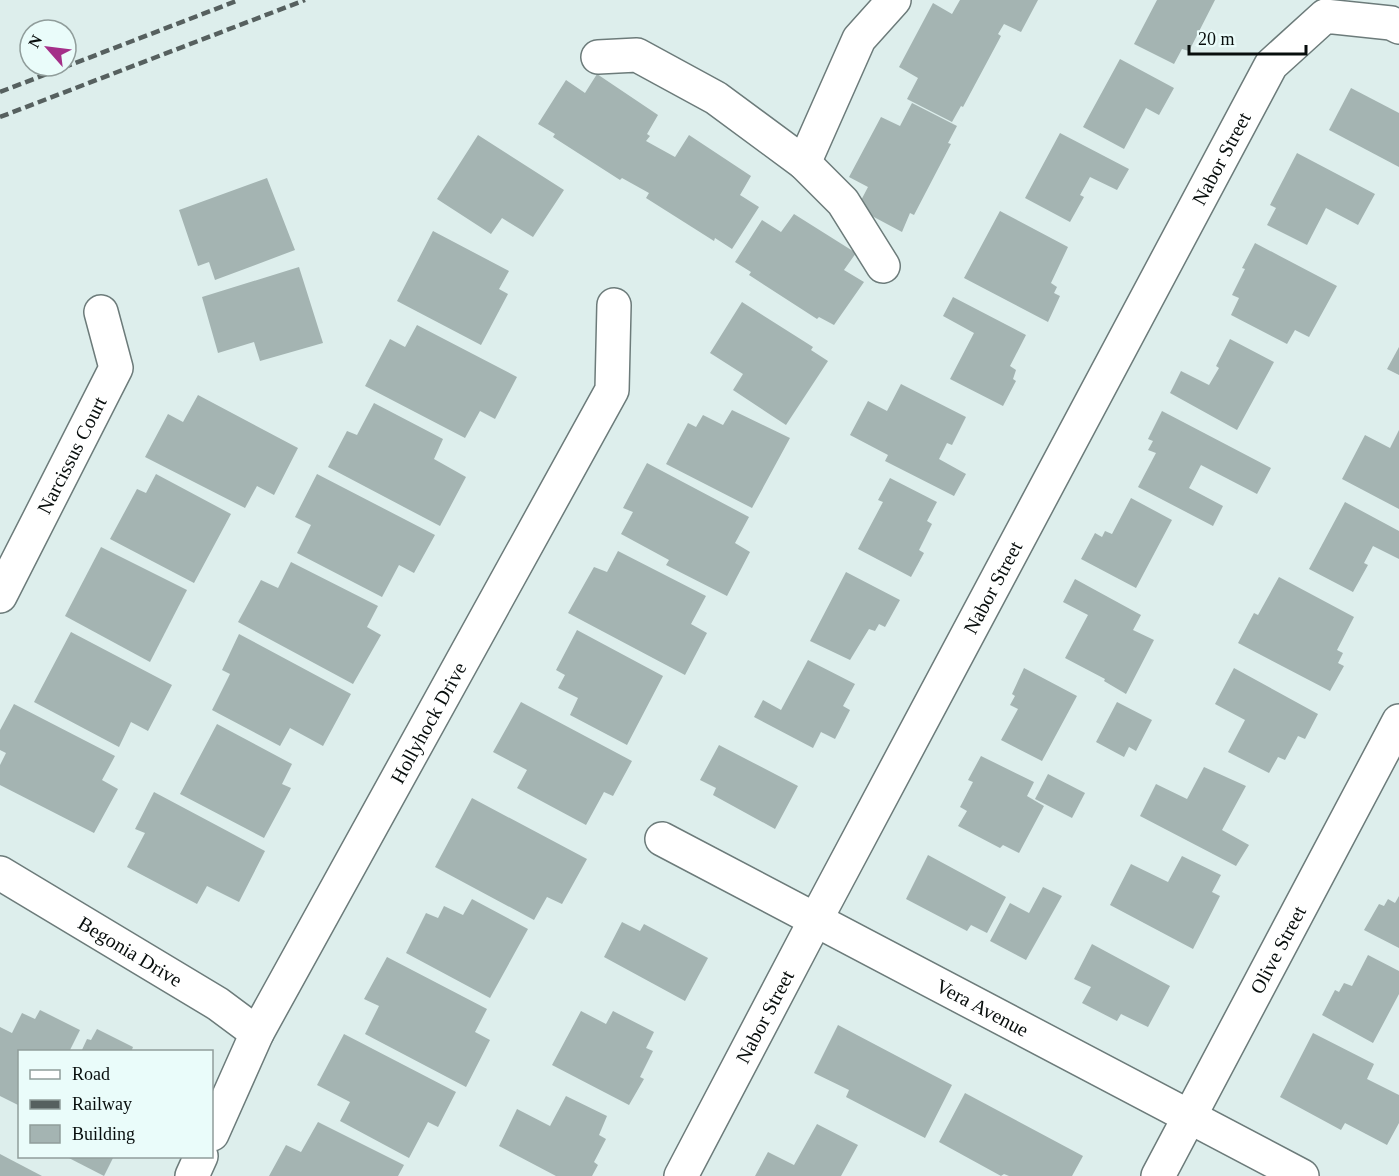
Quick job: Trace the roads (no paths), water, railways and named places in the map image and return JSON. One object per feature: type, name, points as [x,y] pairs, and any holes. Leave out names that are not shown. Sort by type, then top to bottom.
[{"type":"street","points":[[804,163],[859,39],[894,0]]},
{"type":"street","name":"Nabor Street","points":[[681,1176],[1271,65],[1325,16],[1391,23],[1399,27]]},
{"type":"street","points":[[598,57],[637,55],[716,98],[804,163],[843,202],[883,266]]},
{"type":"street","name":"Hollyhock Drive","points":[[213,1132],[257,1033],[612,390],[614,305]]},
{"type":"street","name":"Narcissus Court","points":[[0,596],[116,368],[101,312]]},
{"type":"street","name":"Olive Street","points":[[1158,1176],[1399,722]]},
{"type":"street","name":"Vera Avenue","points":[[662,838],[1302,1176]]},
{"type":"street","name":"Begonia Drive","points":[[0,873],[218,1004],[257,1033]]},
{"type":"street","points":[[192,1176],[200,1158]]},
{"type":"railway","points":[[0,92],[239,0]]},
{"type":"railway","points":[[0,117],[305,0]]}]
